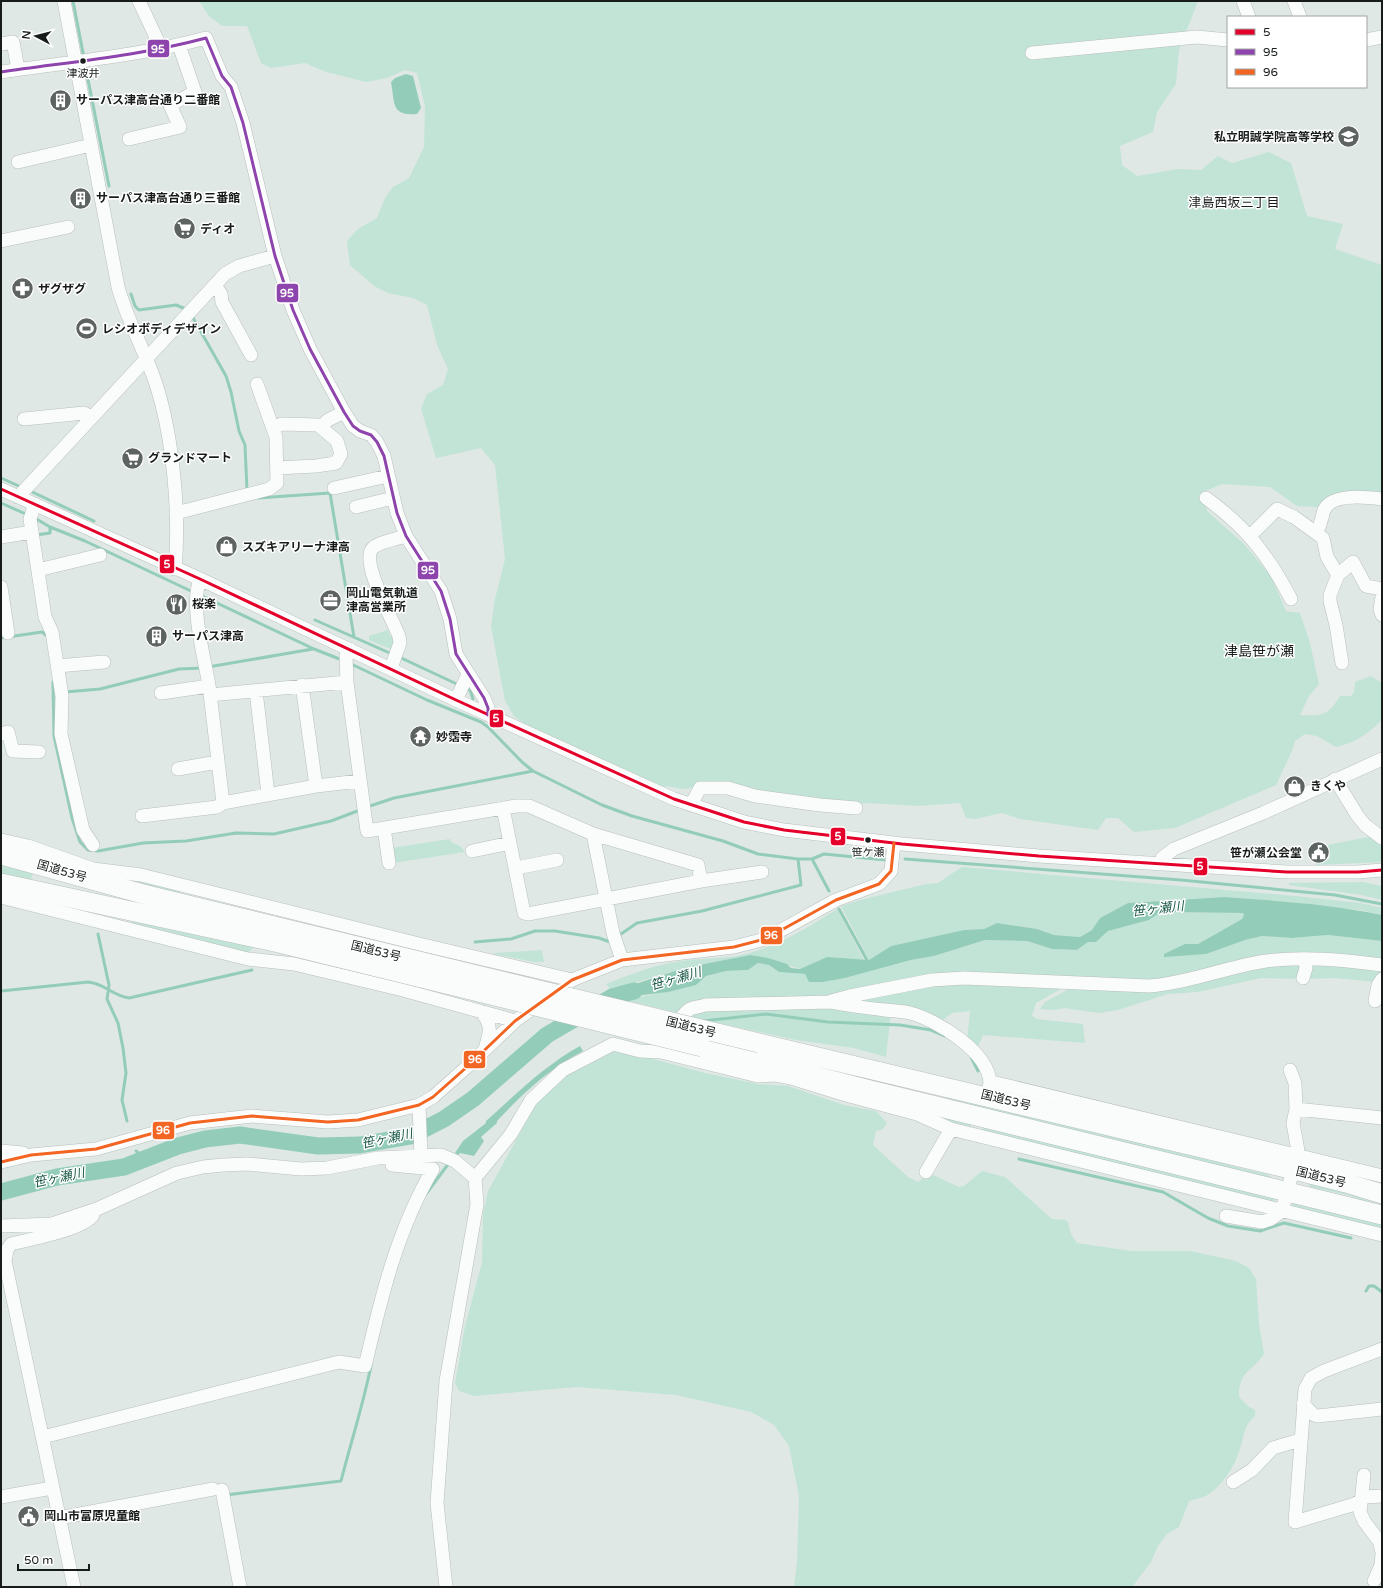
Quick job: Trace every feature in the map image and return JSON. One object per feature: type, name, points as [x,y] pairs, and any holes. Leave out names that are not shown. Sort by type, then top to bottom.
[{"type":"highway","name":"国道53号","points":[[1,855],[142,894],[274,934],[702,1047],[1382,1215]]},
{"type":"highway","name":"国道53号","points":[[1,883],[129,919],[274,934],[759,1043],[989,1089],[1295,1163],[1346,1183],[1382,1194]]},
{"type":"street","points":[[64,1],[81,61],[91,145],[119,290],[156,384],[165,422],[176,513],[177,549],[175,569]]},
{"type":"street","points":[[139,1],[161,48]]},
{"type":"street","points":[[1243,1],[1249,16]]},
{"type":"street","points":[[1294,1],[1300,16]]},
{"type":"street","points":[[1032,53],[1197,37],[1227,40]]},
{"type":"street","points":[[1367,40],[1382,37]]},
{"type":"street","points":[[1,72],[161,48],[206,38],[222,76],[231,87],[243,123],[275,256],[296,316],[310,349],[344,412],[353,426],[360,431],[371,435],[377,442],[384,456],[397,513],[406,536],[441,591],[450,619],[463,687],[488,715],[674,799],[750,823],[784,830],[894,843],[1039,856],[1287,872],[1358,872],[1382,870]]},
{"type":"street","points":[[1,44],[13,42],[18,69]]},
{"type":"street","points":[[129,139],[180,127],[170,104],[195,92],[178,45]]},
{"type":"street","points":[[18,162],[91,145]]},
{"type":"street","points":[[1,241],[68,227]]},
{"type":"street","points":[[23,491],[225,274],[239,266],[275,256]]},
{"type":"street","points":[[215,285],[221,294],[222,302],[251,355]]},
{"type":"street","points":[[176,513],[269,489],[277,483],[276,437],[257,384]]},
{"type":"street","points":[[321,427],[328,420],[344,412]]},
{"type":"street","points":[[24,419],[84,413],[92,416]]},
{"type":"street","points":[[273,428],[282,424],[318,425],[337,441],[341,454],[336,463],[316,466],[277,468]]},
{"type":"street","points":[[334,488],[388,476]]},
{"type":"street","points":[[1,489],[23,491]]},
{"type":"street","points":[[23,491],[33,523],[45,617],[52,632],[62,696],[60,734],[83,830],[92,845]]},
{"type":"street","points":[[1316,533],[1322,523],[1324,509],[1331,503],[1346,497],[1382,499]]},
{"type":"street","points":[[356,507],[393,498]]},
{"type":"street","points":[[1206,498],[1225,512],[1250,536],[1277,573],[1291,600]]},
{"type":"street","points":[[1250,536],[1277,509],[1294,517],[1323,538],[1327,557],[1338,575]]},
{"type":"street","points":[[1,538],[33,523],[175,569],[198,589],[348,658],[394,659],[463,687],[484,698],[488,708],[488,715]]},
{"type":"street","points":[[394,659],[400,643],[399,636],[376,586],[370,556],[372,549],[377,546],[406,536]]},
{"type":"street","points":[[38,570],[100,555]]},
{"type":"street","points":[[1342,663],[1330,601],[1330,595],[1338,575],[1353,562],[1366,586],[1382,589]]},
{"type":"street","points":[[1,587],[8,633]]},
{"type":"street","points":[[198,589],[205,667],[223,803]]},
{"type":"street","points":[[1382,597],[1380,609],[1382,615]]},
{"type":"street","points":[[348,658],[347,682],[366,831],[516,806],[530,806],[593,834],[698,865],[700,881]]},
{"type":"street","points":[[57,666],[104,662]]},
{"type":"street","points":[[161,693],[256,691],[302,685],[347,682]]},
{"type":"street","points":[[302,685],[316,786]]},
{"type":"street","points":[[256,691],[268,794]]},
{"type":"street","points":[[1,734],[8,732],[13,751],[39,752]]},
{"type":"street","points":[[1162,864],[1162,858],[1174,849],[1263,813],[1335,779],[1382,759]]},
{"type":"street","points":[[178,769],[217,762]]},
{"type":"street","points":[[1335,779],[1357,816],[1365,825],[1382,838]]},
{"type":"street","points":[[142,816],[217,807],[223,803],[268,794],[360,780]]},
{"type":"street","points":[[691,805],[700,788],[721,787],[755,796],[820,805],[856,808]]},
{"type":"street","points":[[503,808],[524,912],[528,914],[700,881],[762,872]]},
{"type":"street","points":[[384,828],[389,863]]},
{"type":"street","points":[[593,834],[614,938],[622,960]]},
{"type":"street","points":[[1,840],[28,846],[93,869],[141,875],[415,943],[572,980]]},
{"type":"street","points":[[472,851],[510,843]]},
{"type":"street","points":[[1,1162],[31,1155],[96,1149],[190,1123],[219,1119],[252,1116],[328,1122],[358,1120],[419,1108],[433,1097],[515,1021],[572,980],[622,960],[734,947],[765,939],[836,900],[879,884],[891,871],[894,843]]},
{"type":"street","points":[[516,868],[557,860]]},
{"type":"street","points":[[1358,872],[1382,879]]},
{"type":"street","points":[[1,898],[129,919],[248,959],[294,964],[403,990],[515,1021]]},
{"type":"street","points":[[403,990],[415,943]]},
{"type":"street","points":[[661,1052],[667,1046],[682,1019],[690,1009],[705,1005],[830,1002],[850,996],[932,980],[964,978],[1149,986],[1169,984],[1265,961],[1305,959],[1344,960],[1382,965]]},
{"type":"street","points":[[1303,978],[1306,968],[1305,959]]},
{"type":"street","points":[[1375,1001],[1378,985],[1382,979]]},
{"type":"street","points":[[830,1002],[850,1007],[910,1013],[940,1026],[970,1047],[989,1074],[989,1089]]},
{"type":"street","points":[[480,1011],[487,1018],[489,1025],[489,1036],[485,1049]]},
{"type":"street","points":[[446,1587],[437,1503],[446,1381],[477,1204],[475,1178],[511,1134],[531,1100],[563,1070],[613,1044],[640,1050],[661,1052],[758,1076],[775,1075],[791,1078],[846,1095],[918,1114],[951,1129],[973,1135],[1382,1235]]},
{"type":"street","points":[[1226,1216],[1262,1222],[1271,1219],[1282,1211],[1295,1163],[1293,1123],[1296,1109],[1295,1084],[1290,1070]]},
{"type":"street","points":[[419,1108],[421,1154]]},
{"type":"street","points":[[1296,1109],[1382,1118]]},
{"type":"street","points":[[973,1135],[977,1116]]},
{"type":"street","points":[[926,1172],[951,1129]]},
{"type":"street","points":[[1,1151],[31,1155]]},
{"type":"street","points":[[1,1226],[52,1224],[97,1209],[177,1173],[203,1167],[247,1164],[301,1169],[327,1168],[378,1158],[421,1154],[451,1159],[475,1178]]},
{"type":"street","points":[[43,1436],[340,1362],[365,1366],[390,1269],[407,1222],[433,1169],[392,1165],[378,1158]]},
{"type":"street","points":[[1295,1163],[1382,1176]]},
{"type":"street","points":[[74,1587],[5,1260],[7,1250],[11,1244],[70,1229],[91,1219],[97,1209]]},
{"type":"street","points":[[1382,1349],[1324,1371],[1311,1378],[1304,1389],[1295,1522],[1355,1504],[1365,1497],[1382,1496]]},
{"type":"street","points":[[1303,1404],[1314,1415],[1318,1416],[1382,1409]]},
{"type":"street","points":[[1233,1482],[1252,1470],[1273,1448],[1300,1440]]},
{"type":"street","points":[[1364,1475],[1360,1512],[1364,1521],[1379,1541],[1382,1553],[1381,1565],[1374,1581]]},
{"type":"street","points":[[1,1497],[52,1488]]},
{"type":"street","points":[[59,1518],[220,1492],[240,1587]]},
{"type":"shaded area","points":[[199,1],[1198,1],[1179,50],[1176,84],[1157,112],[1153,132],[1120,146],[1122,165],[1137,176],[1178,169],[1201,170],[1218,156],[1232,163],[1269,152],[1291,163],[1307,216],[1343,224],[1335,249],[1382,265],[1382,494],[1345,495],[1317,507],[1297,506],[1270,487],[1222,484],[1199,494],[1208,512],[1244,544],[1271,576],[1286,611],[1300,613],[1310,643],[1319,684],[1309,696],[1300,715],[1319,715],[1328,711],[1336,703],[1340,696],[1351,696],[1354,692],[1355,682],[1371,676],[1382,683],[1382,720],[1360,737],[1349,743],[1336,747],[1317,736],[1305,734],[1295,741],[1292,751],[1276,785],[1175,828],[1134,832],[1118,818],[1106,818],[1098,830],[1020,819],[1002,813],[975,819],[966,818],[960,803],[918,806],[869,803],[846,804],[698,785],[687,789],[666,786],[660,787],[524,724],[514,716],[505,701],[491,626],[495,599],[505,559],[495,465],[481,448],[436,458],[421,409],[427,394],[443,385],[448,369],[437,345],[427,305],[413,298],[388,293],[374,286],[350,265],[347,241],[358,229],[377,218],[385,198],[393,187],[409,178],[424,147],[425,106],[417,73],[405,70],[387,78],[366,82],[326,72],[305,63],[271,68],[261,63],[247,26],[222,26],[209,16]]},
{"type":"shaded area","points":[[388,630],[390,636],[394,635],[393,650],[369,640],[369,636]]},
{"type":"shaded area","points":[[1373,836],[1382,844],[1382,862],[1316,865],[1316,862],[1330,859],[1327,845]]},
{"type":"shaded area","points":[[450,839],[451,842],[460,846],[465,852],[393,863],[391,848]]},
{"type":"shaded area","points":[[1,864],[33,872],[30,884],[1,878]]},
{"type":"shaded area","points":[[962,867],[1361,903],[1382,908],[1382,915],[1360,910],[1224,897],[1128,903],[1100,918],[1092,930],[1080,937],[1054,935],[1037,929],[997,923],[984,929],[964,930],[891,946],[869,960],[841,906],[926,884],[938,883]]},
{"type":"shaded area","points":[[118,877],[140,879],[180,890],[179,895],[144,887]]},
{"type":"shaded area","points":[[1363,882],[1382,886],[1382,900],[1361,895],[1289,885],[1289,883]]},
{"type":"shaded area","points":[[837,909],[864,960],[827,957],[801,969],[750,955],[684,968],[611,990],[606,984],[658,966],[691,960],[737,956],[763,949],[789,937]]},
{"type":"shaded area","points":[[1161,912],[1243,913],[1244,915],[1242,919],[1198,944],[1185,944],[1181,947],[1245,940],[1262,936],[1292,938],[1328,935],[1382,941],[1382,963],[1291,957],[1168,982],[963,975],[848,994],[678,1013],[625,1000],[696,985],[706,976],[726,971],[748,970],[758,963],[769,965],[779,972],[805,974],[823,982],[845,978],[911,960],[934,956],[985,940],[1027,941],[1052,949],[1077,950],[1088,942],[1096,942],[1108,931],[1149,920]]},
{"type":"shaded area","points":[[132,920],[255,946],[247,954],[132,926]]},
{"type":"shaded area","points":[[542,950],[544,962],[534,962],[494,954],[494,953]]},
{"type":"shaded area","points":[[1308,961],[1382,968],[1382,977],[1376,982],[1334,978],[1306,979]]},
{"type":"shaded area","points":[[1303,962],[1300,979],[1261,978],[1198,992],[1168,994],[1118,1010],[1099,1013],[1064,1008],[1055,1010],[1040,1009],[1045,1002],[1078,984],[1113,985]]},
{"type":"shaded area","points":[[933,984],[1070,984],[1036,1003],[1032,1016],[1037,1019],[1083,1024],[1085,1043],[983,1035],[977,1049],[967,1041],[970,1011],[952,1013],[940,1022],[852,1003],[858,996]]},
{"type":"shaded area","points":[[830,1005],[891,1013],[886,1057],[854,1048],[796,1040],[691,1017],[694,1012],[706,1008]]},
{"type":"shaded area","points":[[604,1049],[623,1051],[705,1073],[758,1084],[788,1086],[844,1105],[876,1111],[887,1123],[883,1129],[876,1131],[873,1145],[908,1177],[918,1182],[926,1176],[933,1175],[959,1187],[964,1186],[982,1171],[1005,1177],[1052,1219],[1066,1220],[1071,1234],[1077,1243],[1131,1251],[1190,1251],[1236,1261],[1249,1268],[1256,1279],[1259,1324],[1264,1354],[1247,1372],[1241,1381],[1239,1397],[1249,1407],[1255,1410],[1255,1416],[1246,1427],[1238,1455],[1224,1480],[1209,1494],[1189,1501],[1179,1527],[1167,1534],[1158,1546],[1151,1562],[1132,1587],[794,1587],[797,1562],[799,1496],[789,1446],[774,1425],[751,1412],[676,1395],[577,1387],[474,1396],[459,1391],[455,1383],[465,1326],[482,1263],[483,1213],[488,1191],[537,1102],[565,1074]]},
{"type":"shaded area","points":[[947,1093],[1191,1151],[1232,1166],[1266,1174],[1271,1178],[945,1103]]},
{"type":"shaded area","points":[[926,1109],[971,1123],[971,1128],[969,1130],[928,1116]]},
{"type":"shaded area","points":[[988,1126],[1275,1199],[1274,1202],[1271,1203],[980,1130]]},
{"type":"shaded area","points":[[1311,1182],[1382,1205],[1382,1208],[1347,1195],[1310,1187],[1308,1183]]},
{"type":"shaded area","points":[[1296,1202],[1382,1223],[1382,1232],[1291,1207],[1292,1204]]},
{"type":"water","points":[[406,74],[413,76],[421,108],[417,114],[409,114],[398,111],[394,102],[391,82],[395,78]]},
{"type":"water","points":[[1224,897],[1323,906],[1382,915],[1382,941],[1328,935],[1292,938],[1262,936],[1245,940],[1206,954],[1164,957],[1164,954],[1185,944],[1198,944],[1242,919],[1244,915],[1243,913],[1161,912],[1149,920],[1108,931],[1096,942],[1088,942],[1077,950],[1052,949],[1027,941],[985,940],[934,956],[911,960],[845,978],[823,982],[809,982],[805,974],[779,972],[769,965],[758,963],[748,970],[726,971],[706,976],[696,985],[668,992],[642,995],[625,1000],[602,995],[684,968],[750,955],[768,958],[787,964],[791,968],[800,969],[827,957],[869,960],[891,946],[964,930],[984,929],[997,923],[1037,929],[1054,935],[1080,937],[1092,930],[1100,918],[1128,903]]},
{"type":"water","points":[[580,1046],[583,1051],[537,1082],[497,1121],[497,1123],[481,1137],[484,1141],[474,1156],[460,1153],[458,1155],[455,1153],[463,1141],[486,1123],[486,1121],[531,1081],[554,1062]]},
{"type":"waterway","points":[[73,1],[84,58]]},
{"type":"waterway","points":[[85,64],[109,186]]},
{"type":"waterway","points":[[131,294],[135,306],[139,310],[176,305],[188,310]]},
{"type":"waterway","points":[[192,316],[226,376],[239,431],[245,445],[247,490]]},
{"type":"waterway","points":[[1,478],[21,487]]},
{"type":"waterway","points":[[28,490],[94,521]]},
{"type":"waterway","points":[[258,498],[330,493],[354,637]]},
{"type":"waterway","points":[[1,503],[28,515]]},
{"type":"waterway","points":[[33,517],[50,527],[85,541],[193,592]]},
{"type":"waterway","points":[[36,535],[50,533],[50,527]]},
{"type":"waterway","points":[[200,595],[314,649],[342,660]]},
{"type":"waterway","points":[[315,620],[392,654]]},
{"type":"waterway","points":[[1,638],[42,632],[47,636]]},
{"type":"waterway","points":[[208,667],[313,649]]},
{"type":"waterway","points":[[399,657],[459,685]]},
{"type":"waterway","points":[[349,663],[427,700],[481,722],[533,771],[602,805],[632,816],[723,841],[758,854],[798,859],[812,859],[824,854],[886,860]]},
{"type":"waterway","points":[[65,692],[100,689],[179,669],[203,668]]},
{"type":"waterway","points":[[53,682],[54,736],[72,818],[80,842],[88,850],[98,851],[143,843],[186,841],[236,833],[274,834],[331,821],[360,810]]},
{"type":"waterway","points":[[466,688],[470,690],[473,699]]},
{"type":"waterway","points":[[367,807],[394,798],[533,771]]},
{"type":"waterway","points":[[618,936],[637,923],[702,911],[801,885],[798,859]]},
{"type":"waterway","points":[[812,859],[829,891]]},
{"type":"waterway","points":[[905,859],[1181,880],[1335,895],[1382,904]]},
{"type":"waterway","points":[[839,909],[868,962]]},
{"type":"waterway","points":[[475,942],[511,939],[535,931],[555,931],[599,938],[610,942],[612,941]]},
{"type":"waterway","points":[[98,934],[109,985],[107,999],[118,1023],[123,1048],[126,1073],[122,1100],[127,1121]]},
{"type":"waterway","points":[[1,991],[88,982],[94,983],[118,995],[129,998],[252,970]]},
{"type":"waterway","name":"笹ヶ瀬川","points":[[1,1192],[57,1177],[124,1167],[178,1146],[205,1139],[240,1135],[318,1146],[360,1145],[411,1136],[444,1119],[473,1099],[547,1035],[612,997],[634,991]]},
{"type":"waterway","points":[[703,1021],[766,1014],[828,1022],[900,1025],[931,1030],[945,1036]]},
{"type":"waterway","points":[[971,1057],[978,1071]]},
{"type":"waterway","points":[[136,1151],[146,1159]]},
{"type":"waterway","points":[[1019,1159],[1163,1192],[1208,1218],[1228,1226],[1260,1231],[1284,1223],[1351,1238]]},
{"type":"waterway","points":[[426,1194],[449,1163]]},
{"type":"waterway","points":[[1366,1291],[1369,1286],[1374,1286],[1382,1292]]},
{"type":"waterway","points":[[226,1495],[341,1481],[371,1366]]},
{"type":"transit line","name":"95","points":[[1,72],[155,50],[206,38],[222,76],[231,87],[243,123],[275,256],[293,310],[310,349],[344,412],[353,426],[360,431],[371,435],[377,442],[384,456],[397,513],[406,536],[441,591],[450,619],[456,654],[484,698],[488,708],[488,715]]},
{"type":"transit line","name":"5","points":[[1,489],[200,579],[456,700],[674,799],[744,822],[784,830],[902,844],[1039,856],[1287,872],[1358,872],[1382,870]]},
{"type":"transit line","name":"96","points":[[1,1162],[31,1155],[96,1149],[190,1123],[252,1116],[328,1122],[358,1120],[419,1105],[433,1097],[515,1021],[572,980],[622,960],[734,947],[765,939],[836,900],[879,884],[891,871],[894,843]]},
{"type":"place","name":"津波井","points":[[83,61]]},
{"type":"place","name":"サーパス津高台通り二番館","points":[[61,100]]},
{"type":"place","name":"私立明誠学院高等学校","points":[[1349,137]]},
{"type":"place","name":"サーパス津高台通り三番館","points":[[81,198]]},
{"type":"place","name":"ディオ","points":[[185,229]]},
{"type":"place","name":"ザグザグ","points":[[23,289]]},
{"type":"place","name":"レシオボディデザイン","points":[[86,329]]},
{"type":"place","name":"グランドマート","points":[[133,458]]},
{"type":"place","name":"スズキアリーナ津高","points":[[226,547]]},
{"type":"place","name":"岡山電気軌道 津高営業所","points":[[330,600]]},
{"type":"place","name":"桜楽","points":[[176,604]]},
{"type":"place","name":"サーパス津高","points":[[156,636]]},
{"type":"place","name":"妙霑寺","points":[[420,737]]},
{"type":"place","name":"きくや","points":[[1295,786]]},
{"type":"place","name":"笹ケ瀬","points":[[868,840]]},
{"type":"place","name":"笹が瀬公会堂","points":[[1318,853]]},
{"type":"place","name":"岡山市富原児童館","points":[[28,1516]]},
{"type":"district","name":"津島西坂三丁目","points":[[1234,203]]},
{"type":"district","name":"津島笹が瀬","points":[[1259,651]]}]
